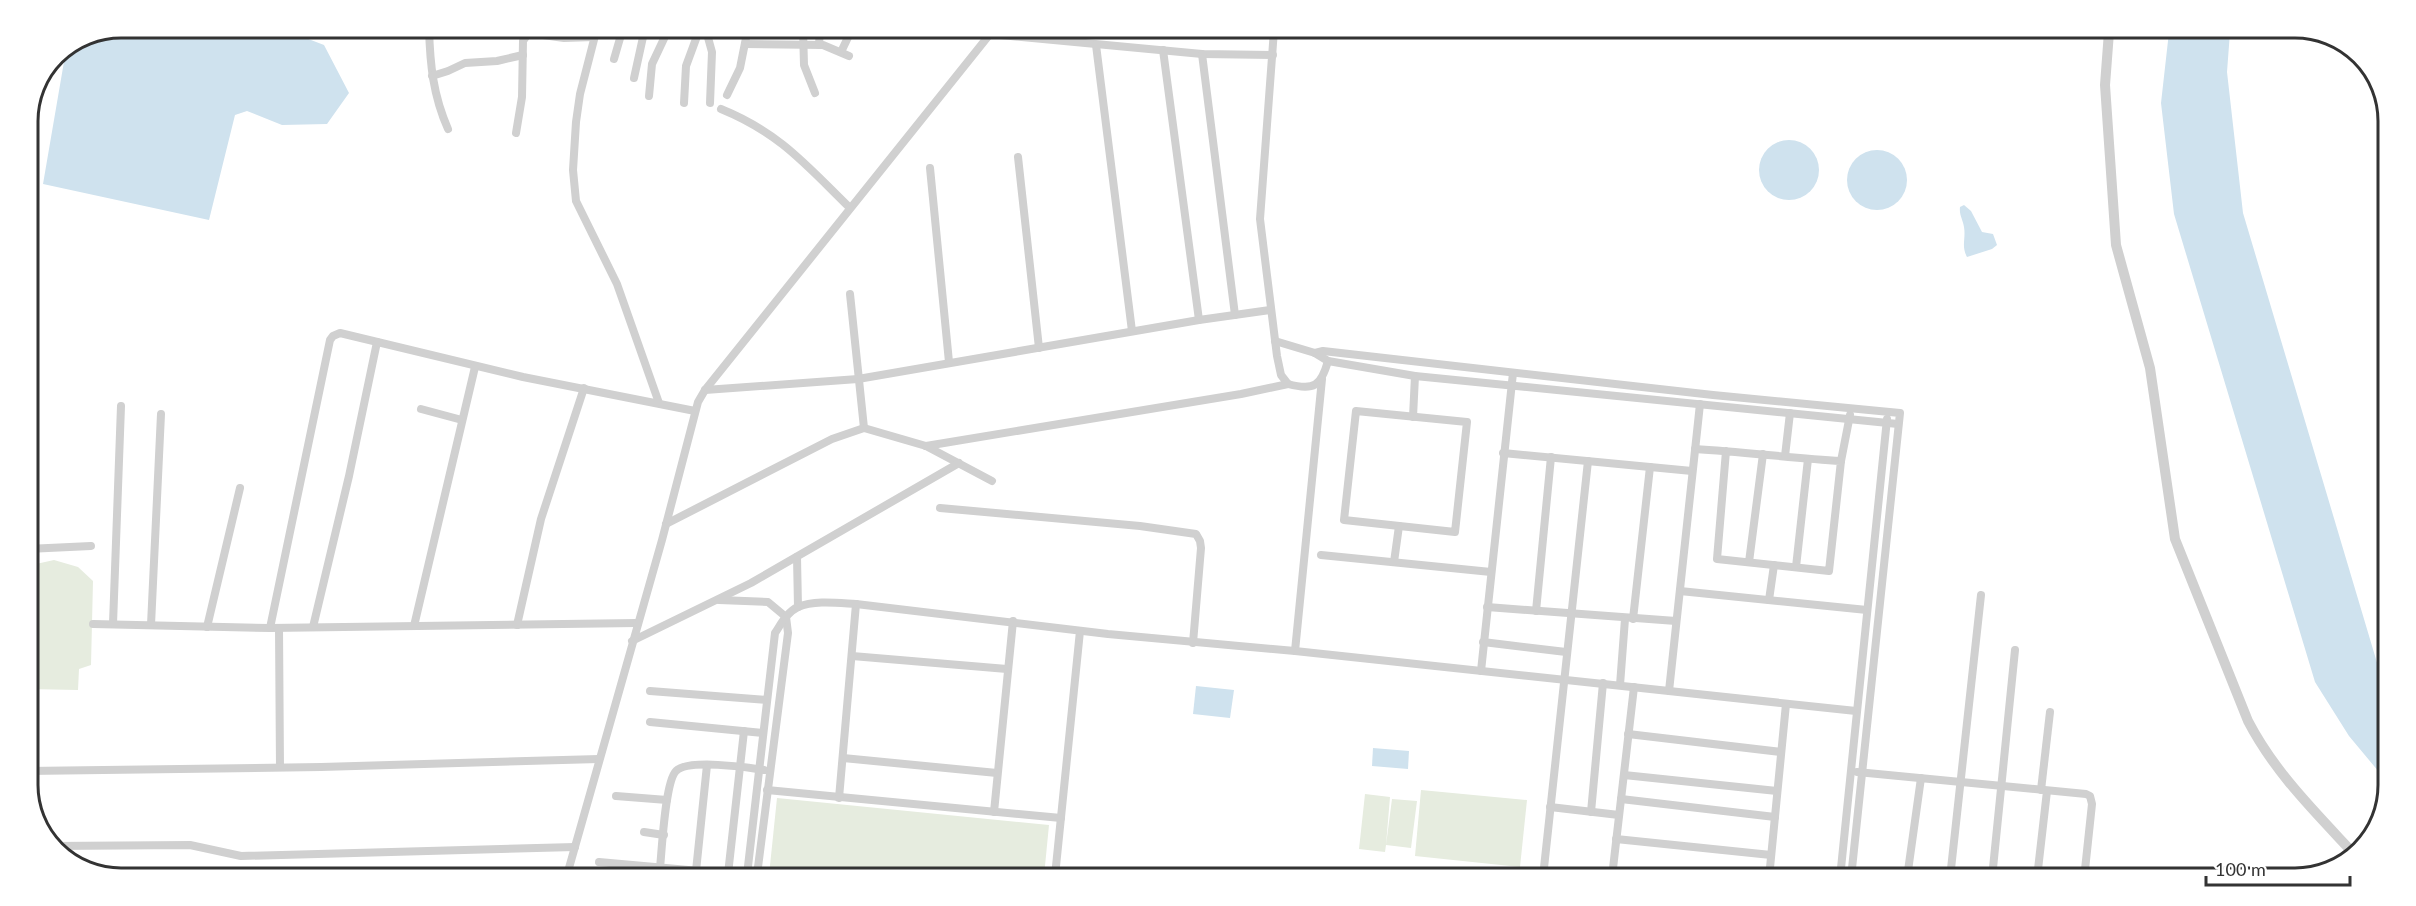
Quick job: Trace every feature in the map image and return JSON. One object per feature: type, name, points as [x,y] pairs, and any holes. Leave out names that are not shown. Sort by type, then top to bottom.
[{"type":"street","points":[[430,37],[432,76],[440,111],[448,129]]},
{"type":"street","points":[[516,133],[522,97],[523,41],[526,37]]},
{"type":"street","points":[[595,37],[580,94],[576,122],[573,170],[575,195],[617,284],[659,403]]},
{"type":"street","points":[[614,59],[620,37]]},
{"type":"street","points":[[634,78],[643,37]]},
{"type":"street","points":[[649,96],[652,64],[665,37]]},
{"type":"street","points":[[684,103],[686,66],[697,37]]},
{"type":"street","points":[[708,37],[712,52],[710,103]]},
{"type":"street","points":[[727,95],[740,68],[746,37]]},
{"type":"street","points":[[803,37],[805,72],[815,93]]},
{"type":"street","points":[[819,45],[820,37]]},
{"type":"street","points":[[745,44],[819,45],[845,54],[850,37]]},
{"type":"street","points":[[569,868],[666,524],[695,411],[705,390],[988,37]]},
{"type":"street","points":[[1032,37],[1202,54],[1273,55]]},
{"type":"street","points":[[1274,37],[1260,219],[1275,341],[1281,375],[1288,384]]},
{"type":"street","points":[[2109,37],[2104,85],[2116,245],[2150,368],[2175,539],[2248,721],[2259,741],[2298,794],[2349,848]]},
{"type":"street","points":[[1096,45],[1132,331]]},
{"type":"street","points":[[1163,50],[1199,320]]},
{"type":"street","points":[[1202,54],[1235,315]]},
{"type":"street","points":[[432,76],[465,63],[523,56]]},
{"type":"street","points":[[721,109],[756,124],[774,136],[797,155],[850,208]]},
{"type":"street","points":[[1018,157],[1039,348]]},
{"type":"street","points":[[930,168],[949,362]]},
{"type":"street","points":[[849,294],[864,428]]},
{"type":"street","points":[[705,390],[858,379],[1270,309]]},
{"type":"street","points":[[280,767],[274,628],[330,340],[333,336],[340,333],[475,367],[695,411]]},
{"type":"street","points":[[1275,341],[1315,353],[1328,362],[1415,376],[1899,424]]},
{"type":"street","points":[[313,627],[351,467],[377,342]]},
{"type":"street","points":[[1315,353],[1323,351],[1900,413],[1852,868]]},
{"type":"street","points":[[1295,651],[1322,379],[1328,362]]},
{"type":"street","points":[[414,626],[475,367]]},
{"type":"street","points":[[1481,671],[1513,373]]},
{"type":"street","points":[[1413,417],[1415,376]]},
{"type":"street","points":[[926,446],[1241,394],[1288,384],[1313,386],[1322,379]]},
{"type":"street","points":[[518,625],[541,519],[584,388]]},
{"type":"street","points":[[1669,691],[1700,404]]},
{"type":"street","points":[[113,624],[121,406]]},
{"type":"street","points":[[421,409],[462,420]]},
{"type":"street","points":[[1726,451],[1717,559],[1830,571],[1841,461],[1850,409]]},
{"type":"street","points":[[1356,411],[1467,422],[1455,532],[1399,526],[1344,520],[1356,411]]},
{"type":"street","points":[[1841,868],[1887,412]]},
{"type":"street","points":[[1785,456],[1790,413]]},
{"type":"street","points":[[151,625],[161,414]]},
{"type":"street","points":[[666,524],[832,439],[864,428],[926,446],[992,481]]},
{"type":"street","points":[[1695,449],[1841,461]]},
{"type":"street","points":[[1503,453],[1692,471]]},
{"type":"street","points":[[1749,562],[1763,454]]},
{"type":"street","points":[[1536,612],[1551,457]]},
{"type":"street","points":[[1796,567],[1808,459]]},
{"type":"street","points":[[1544,868],[1588,461]]},
{"type":"street","points":[[632,641],[717,600],[797,557],[959,463]]},
{"type":"street","points":[[1620,685],[1650,467]]},
{"type":"street","points":[[207,627],[240,488]]},
{"type":"street","points":[[940,508],[1140,526],[1196,534],[1201,548],[1193,643]]},
{"type":"street","points":[[1394,562],[1399,526]]},
{"type":"street","points":[[38,548],[91,546]]},
{"type":"street","points":[[1321,555],[1491,572]]},
{"type":"street","points":[[797,557],[798,607]]},
{"type":"street","points":[[1769,600],[1774,565]]},
{"type":"street","points":[[1680,591],[1868,610]]},
{"type":"street","points":[[1951,868],[1980,595]]},
{"type":"street","points":[[717,600],[768,602],[786,617],[788,633],[758,868]]},
{"type":"street","points":[[746,868],[775,633],[786,617],[798,607],[828,603],[856,604],[1013,621],[1080,631],[1295,651],[1856,711]]},
{"type":"street","points":[[839,798],[856,604]]},
{"type":"street","points":[[1487,607],[1676,621]]},
{"type":"street","points":[[994,812],[1013,621]]},
{"type":"street","points":[[93,624],[274,628],[637,623]]},
{"type":"street","points":[[1056,868],[1080,631]]},
{"type":"street","points":[[1483,642],[1566,652]]},
{"type":"street","points":[[1993,868],[2015,650]]},
{"type":"street","points":[[852,656],[1007,669]]},
{"type":"street","points":[[1592,812],[1603,683]]},
{"type":"street","points":[[1613,868],[1634,687]]},
{"type":"street","points":[[650,692],[766,699]]},
{"type":"street","points":[[1770,868],[1786,704]]},
{"type":"street","points":[[2038,868],[2050,712]]},
{"type":"street","points":[[650,722],[763,733]]},
{"type":"street","points":[[729,868],[744,731]]},
{"type":"street","points":[[1628,734],[1781,752]]},
{"type":"street","points":[[843,758],[997,772]]},
{"type":"street","points":[[38,771],[599,759]]},
{"type":"street","points":[[660,867],[667,800],[676,770],[689,764],[769,771]]},
{"type":"street","points":[[696,868],[707,765]]},
{"type":"street","points":[[1851,771],[2086,794],[2092,799],[2085,868]]},
{"type":"street","points":[[1623,775],[1777,791]]},
{"type":"street","points":[[1908,868],[1921,778]]},
{"type":"street","points":[[767,790],[1061,818]]},
{"type":"street","points":[[616,796],[667,800]]},
{"type":"street","points":[[1621,799],[1775,817]]},
{"type":"street","points":[[1550,807],[1619,815]]},
{"type":"street","points":[[644,832],[664,835]]},
{"type":"street","points":[[1616,839],[1771,855]]},
{"type":"street","points":[[64,846],[190,845],[241,856],[574,847]]},
{"type":"street","points":[[599,862],[669,868]]},
{"type":"shaded area","points":[[54,560],[78,567],[93,581],[91,665],[79,669],[78,690],[38,689],[38,564]]},
{"type":"shaded area","points":[[1421,790],[1527,800],[1520,867],[1415,856]]},
{"type":"shaded area","points":[[1365,794],[1390,797],[1385,852],[1359,849]]},
{"type":"shaded area","points":[[777,798],[1049,825],[1045,868],[770,868]]},
{"type":"shaded area","points":[[1392,799],[1417,801],[1411,848],[1386,845]]},
{"type":"water","points":[[121,37],[303,37],[324,45],[349,93],[327,124],[282,125],[247,111],[235,115],[209,220],[43,184],[64,60],[89,44],[104,39]]},
{"type":"water","points":[[2168,37],[2230,37],[2227,72],[2243,213],[2378,666],[2378,771],[2349,736],[2315,682],[2174,214],[2161,103]]},
{"type":"water","points":[[1789,140],[1806,145],[1814,153],[1819,170],[1814,187],[1806,195],[1789,200],[1772,195],[1764,187],[1759,170],[1764,153],[1772,145]]},
{"type":"water","points":[[1877,150],[1894,155],[1902,163],[1907,180],[1902,197],[1894,205],[1877,210],[1860,205],[1852,197],[1847,180],[1852,163],[1860,155]]},
{"type":"water","points":[[1964,205],[1971,211],[1982,232],[1993,234],[1997,245],[1992,249],[1967,257],[1960,210],[1960,207]]},
{"type":"water","points":[[1196,686],[1234,690],[1230,718],[1193,714]]},
{"type":"water","points":[[1373,748],[1409,751],[1408,769],[1372,766]]}]
